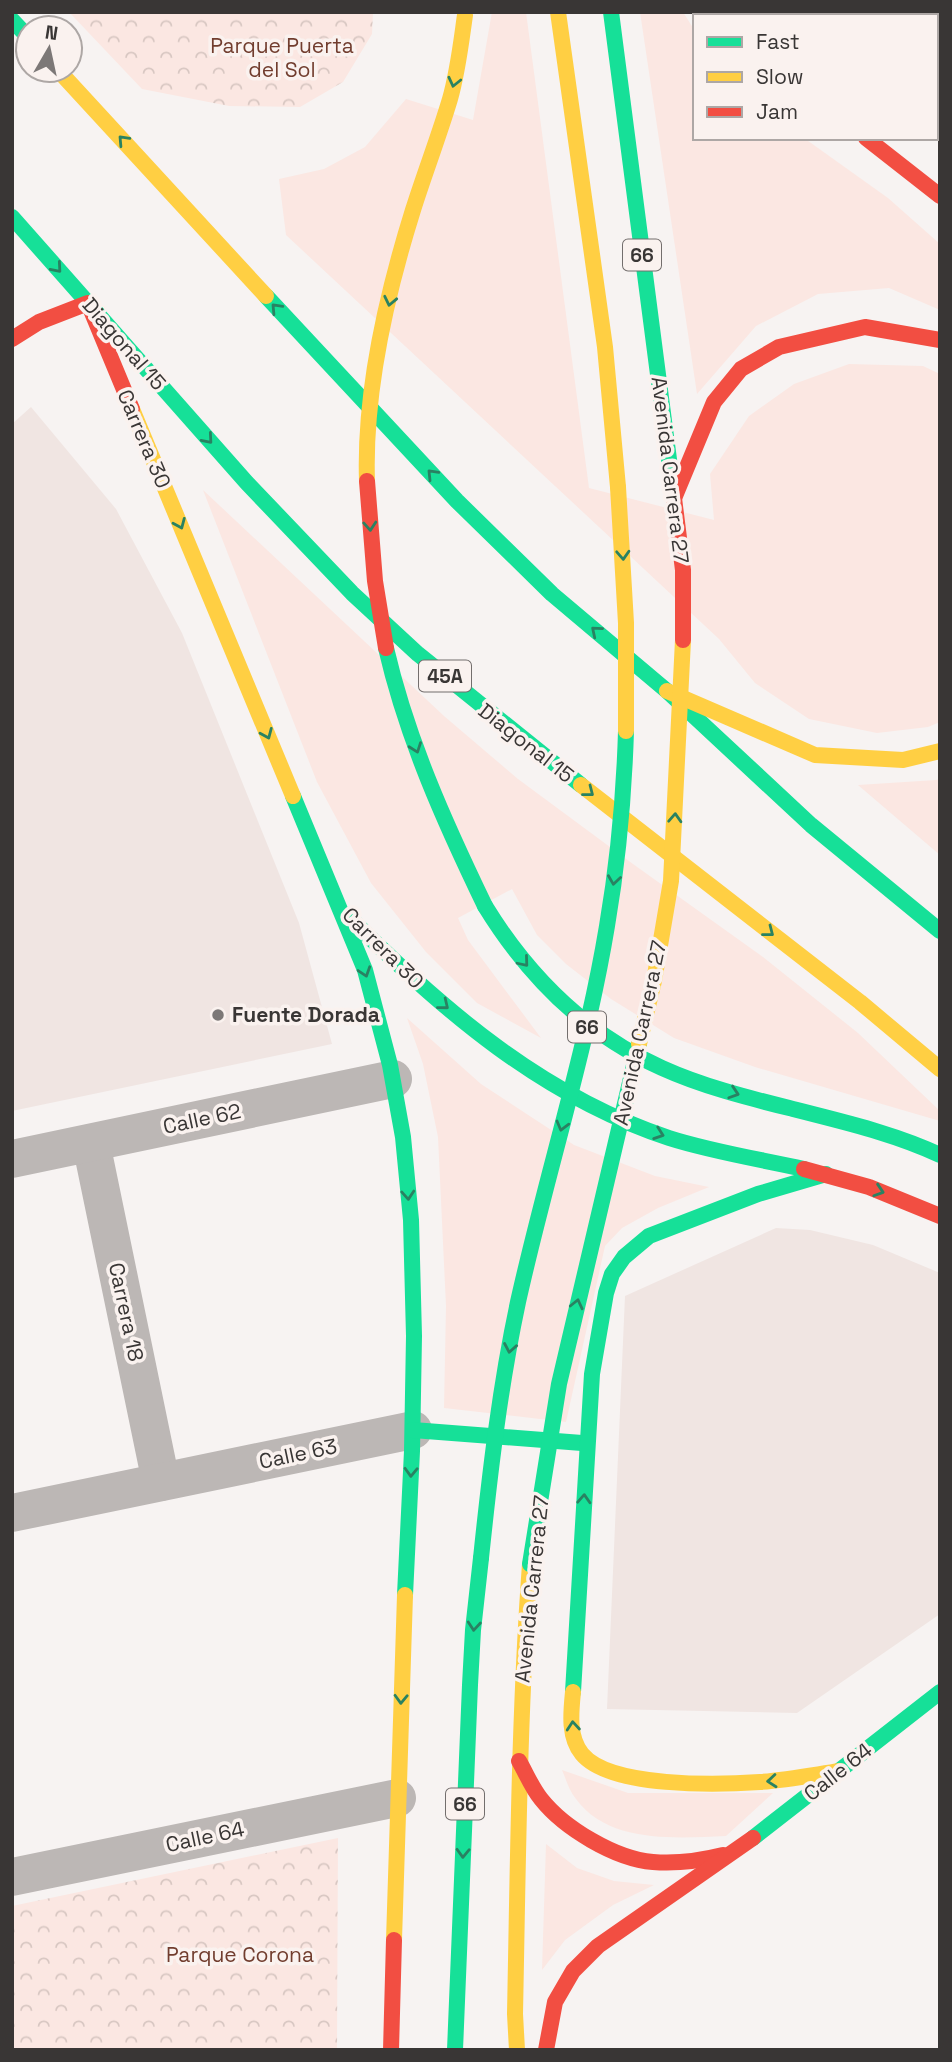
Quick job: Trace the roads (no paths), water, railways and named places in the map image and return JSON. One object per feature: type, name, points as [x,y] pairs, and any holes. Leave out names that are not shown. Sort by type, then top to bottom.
[{"type":"main road","name":"66","points":[[455,2050],[470,1685],[481,1558],[501,1399],[518,1303],[584,1041],[607,927],[625,769],[625,597],[606,348],[558,12]]},
{"type":"main road","name":"Avenida Carrera 27","points":[[517,2050],[515,2014],[519,1761],[522,1652],[530,1564],[559,1384],[652,994],[671,881],[683,659],[683,570],[611,12]]},
{"type":"main road","points":[[465,14],[460,55],[448,106],[403,242],[391,292],[372,391],[367,440],[373,572],[384,640],[401,707],[449,831],[485,906],[500,932],[528,968],[558,1000],[592,1028],[625,1050],[675,1074],[747,1097],[899,1138],[940,1155]]},
{"type":"main road","points":[[71,84],[386,426],[457,501],[552,594],[667,691],[811,825],[940,931]]},
{"type":"main road","points":[[869,140],[940,196]]},
{"type":"main road","name":"Diagonal 15","points":[[12,217],[247,483],[352,593],[481,706],[641,834],[860,1002],[940,1069]]},
{"type":"main road","points":[[12,339],[61,312],[88,303]]},
{"type":"main road","name":"Carrera 30","points":[[88,303],[341,909],[382,951],[452,1012],[514,1060],[582,1103],[628,1124],[669,1138],[735,1156],[825,1174],[889,1194],[940,1216]]},
{"type":"main road","points":[[674,498],[714,402],[741,369],[779,347],[865,327],[940,340]]},
{"type":"main road","points":[[667,691],[815,755],[903,760],[940,751]]},
{"type":"main road","points":[[341,909],[365,970],[390,1061],[406,1160],[412,1248],[413,1430],[397,1798],[391,2050]]},
{"type":"main road","points":[[825,1174],[758,1194],[649,1236],[624,1257],[612,1274],[606,1293],[592,1374],[571,1719],[574,1741],[585,1758],[622,1776],[647,1781],[779,1781],[840,1771]]},
{"type":"main road","name":"Calle 63","points":[[413,1430],[587,1443]]},
{"type":"main road","name":"Calle 64","points":[[545,2050],[555,2002],[573,1971],[598,1946],[735,1852],[940,1692]]},
{"type":"main road","name":"Calle 64","points":[[519,1761],[541,1798],[572,1829],[609,1850],[650,1862],[694,1862],[735,1852]]},
{"type":"street","name":"Calle 62","points":[[12,1159],[393,1079]]},
{"type":"street","name":"Carrera 18","points":[[91,1143],[161,1482]]},
{"type":"street","name":"Calle 63","points":[[12,1513],[413,1430]]},
{"type":"street","name":"Calle 64","points":[[12,1877],[397,1798]]},
{"type":"place","name":"Fuente Dorada","points":[[218,1015]]},
{"type":"park label","name":"Parque Puerta del Sol","points":[[282,58]]},
{"type":"park label","name":"Parque Corona","points":[[240,1955]]}]
